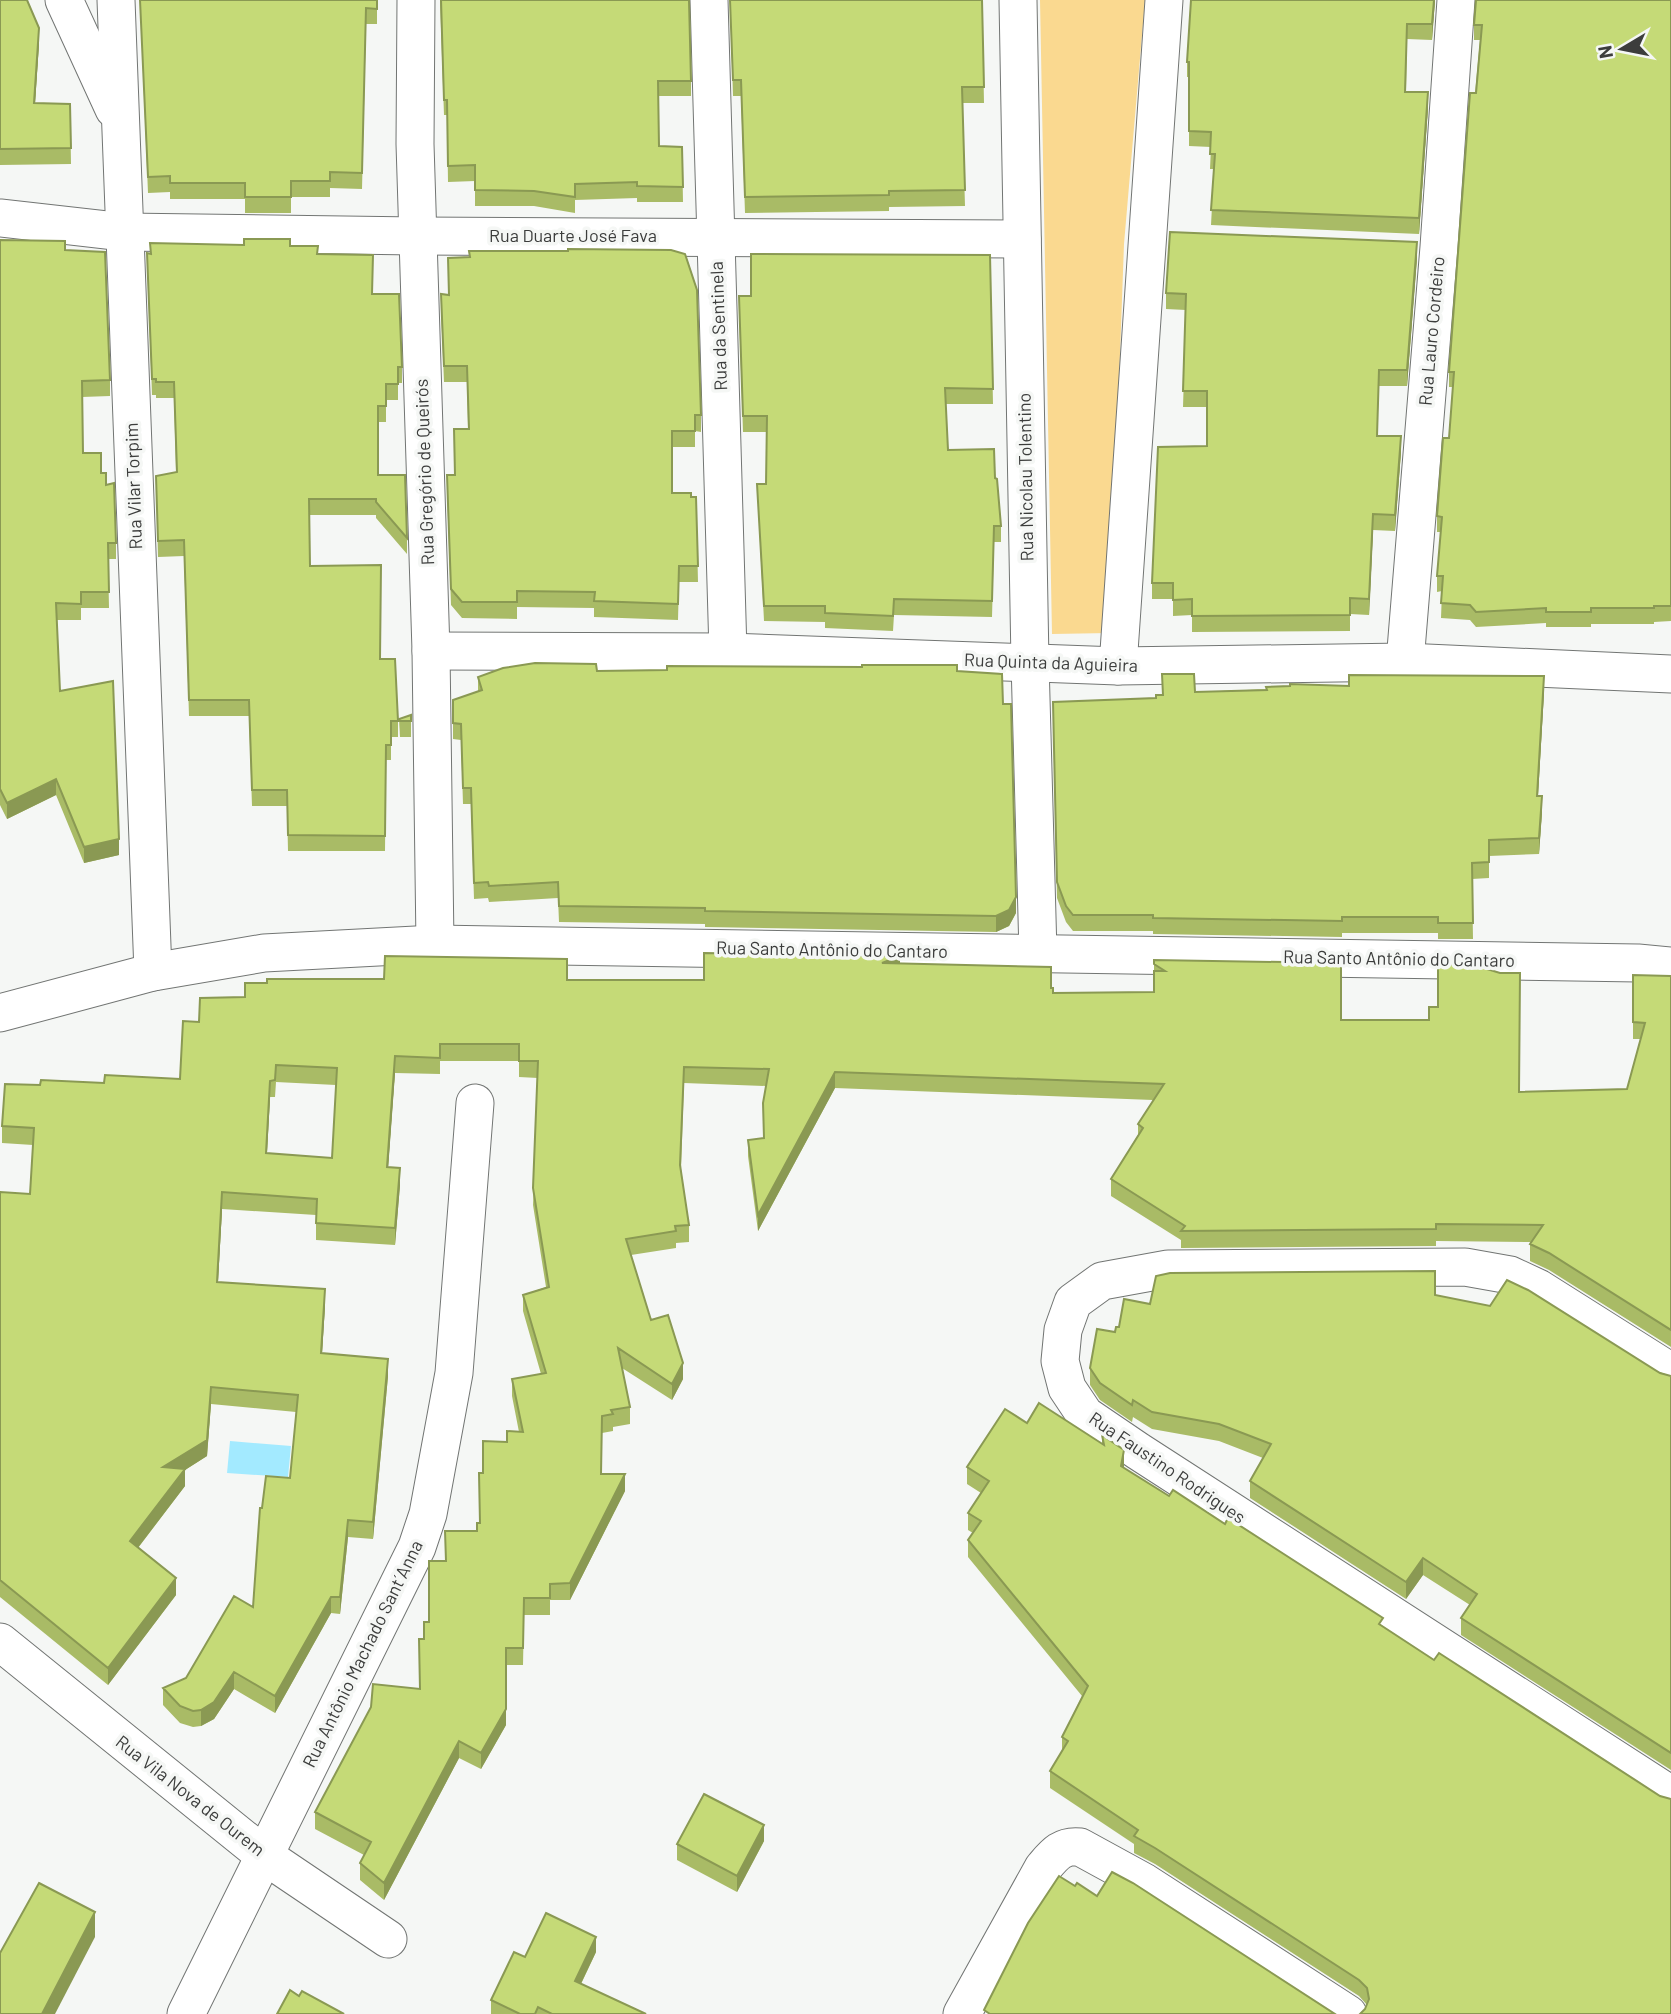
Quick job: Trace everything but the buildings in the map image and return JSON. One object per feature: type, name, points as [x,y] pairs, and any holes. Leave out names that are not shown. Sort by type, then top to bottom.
[{"type":"street","points":[[64,0],[122,126]]},
{"type":"street","name":"Rua Vilar Torpim","points":[[116,0],[153,972]]},
{"type":"street","name":"Rua Gregório de Queirós","points":[[416,0],[415,144],[431,650],[435,944]]},
{"type":"street","name":"Rua da Sentinela","points":[[709,0],[728,652]]},
{"type":"street","name":"Rua Nicolau Tolentino","points":[[1018,0],[1038,953]]},
{"type":"street","points":[[1118,666],[1164,0]]},
{"type":"street","name":"Rua Lauro Cordeiro","points":[[1405,662],[1456,0]]},
{"type":"street","name":"Rua Duarte José Fava","points":[[0,218],[124,232],[1022,239]]},
{"type":"street","name":"Rua Quinta da Aguieira","points":[[431,650],[728,652],[1118,666],[1405,662],[1671,674]]},
{"type":"street","name":"Rua Santo Antônio do Cantaro","points":[[0,1013],[153,972],[264,953],[435,944],[1624,962],[1671,966]]},
{"type":"street","name":"Rua Antônio Machado Sant´Anna","points":[[186,2014],[417,1547],[428,1514],[454,1373],[475,1103]]},
{"type":"street","name":"Rua Faustino Rodrigues","points":[[1671,1373],[1538,1288],[1510,1275],[1465,1267],[1168,1269],[1102,1281],[1073,1302],[1063,1330],[1060,1361],[1067,1388],[1085,1415],[1671,1795]]},
{"type":"street","name":"Rua Vila Nova de Ourem","points":[[0,1642],[265,1856],[388,1939]]},
{"type":"street","points":[[962,2014],[1043,1868],[1057,1852],[1071,1846],[1080,1847],[1144,1882],[1348,2014]]},
{"type":"shaded area","points":[[1040,0],[1145,0],[1124,244],[1110,633],[1052,634]]},
{"type":"water","points":[[230,1441],[291,1446],[288,1477],[227,1473]]}]
